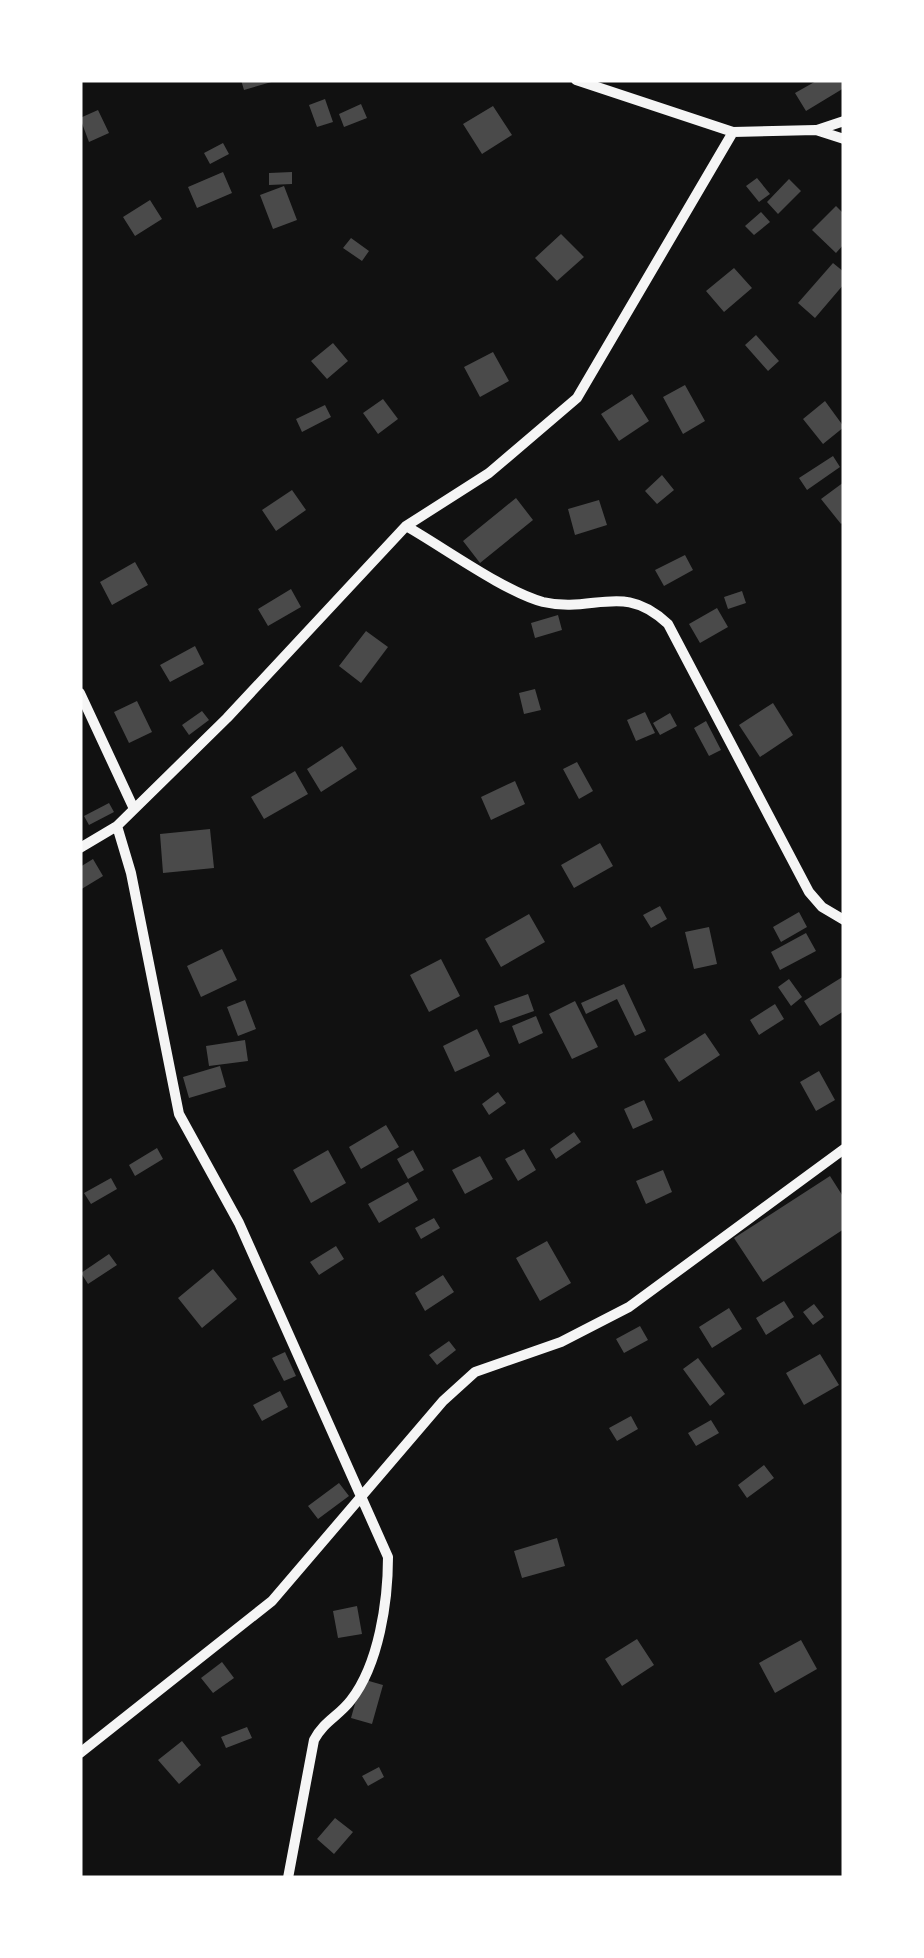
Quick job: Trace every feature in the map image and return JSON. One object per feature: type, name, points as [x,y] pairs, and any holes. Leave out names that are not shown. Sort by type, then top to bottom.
[{"type":"street","points":[[576,80],[734,132],[816,130],[844,121]]},
{"type":"street","points":[[816,130],[844,138]]},
{"type":"street","points":[[80,848],[117,826],[228,718],[406,526],[489,474],[577,398],[734,132]]},
{"type":"street","points":[[406,526],[542,602],[644,603],[658,614],[668,624],[809,892],[822,908],[844,920]]},
{"type":"street","points":[[80,694],[134,809]]},
{"type":"street","points":[[117,826],[131,872],[179,1114],[238,1223],[388,1557],[388,1602],[375,1648],[351,1701],[324,1721],[314,1740],[288,1878]]},
{"type":"street","points":[[80,1753],[272,1601],[443,1402],[474,1372],[561,1342],[629,1307],[844,1149]]},
{"type":"building","points":[[241,80],[275,80],[275,81],[244,90]]},
{"type":"building","points":[[818,80],[844,80],[844,88],[806,111],[795,93]]},
{"type":"building","points":[[325,99],[333,122],[317,127],[309,105]]},
{"type":"building","points":[[361,104],[367,118],[344,127],[339,114]]},
{"type":"building","points":[[493,106],[512,135],[482,154],[463,124]]},
{"type":"building","points":[[98,110],[109,133],[89,142],[80,118]]},
{"type":"building","points":[[223,143],[229,154],[210,164],[204,153]]},
{"type":"building","points":[[223,172],[232,193],[197,208],[188,187]]},
{"type":"building","points":[[292,172],[292,184],[269,185],[269,173]]},
{"type":"building","points":[[757,178],[770,194],[759,202],[746,186]]},
{"type":"building","points":[[789,179],[801,191],[778,214],[767,202]]},
{"type":"building","points":[[284,186],[297,220],[273,229],[260,195]]},
{"type":"building","points":[[150,200],[162,219],[135,236],[123,217]]},
{"type":"building","points":[[836,206],[844,214],[844,244],[836,253],[812,230]]},
{"type":"building","points":[[761,212],[770,222],[754,235],[745,226]]},
{"type":"building","points":[[561,234],[584,257],[557,281],[535,258]]},
{"type":"building","points":[[351,238],[369,251],[362,261],[343,248]]},
{"type":"building","points":[[833,263],[844,272],[844,284],[815,318],[798,303]]},
{"type":"building","points":[[734,268],[752,288],[724,312],[706,291]]},
{"type":"building","points":[[756,335],[779,361],[768,371],[745,345]]},
{"type":"building","points":[[333,343],[348,361],[327,379],[311,361]]},
{"type":"building","points":[[493,352],[509,381],[480,397],[464,367]]},
{"type":"building","points":[[685,385],[705,421],[683,434],[663,397]]},
{"type":"building","points":[[632,394],[649,421],[619,441],[601,414]]},
{"type":"building","points":[[383,399],[398,419],[378,434],[363,413]]},
{"type":"building","points":[[825,401],[844,427],[823,444],[803,419]]},
{"type":"building","points":[[325,405],[331,417],[302,432],[296,419]]},
{"type":"building","points":[[833,456],[840,467],[807,490],[799,478]]},
{"type":"building","points":[[662,475],[674,490],[657,504],[645,491]]},
{"type":"building","points":[[844,482],[844,521],[841,524],[821,499]]},
{"type":"building","points":[[292,490],[306,510],[276,531],[262,510]]},
{"type":"building","points":[[516,498],[533,520],[480,563],[463,541]]},
{"type":"building","points":[[599,500],[607,525],[575,535],[568,509]]},
{"type":"building","points":[[685,555],[693,570],[664,586],[655,570]]},
{"type":"building","points":[[135,562],[148,585],[112,605],[100,582]]},
{"type":"building","points":[[291,589],[301,607],[268,626],[258,609]]},
{"type":"building","points":[[742,591],[746,603],[728,609],[724,597]]},
{"type":"building","points":[[717,608],[728,627],[700,643],[689,624]]},
{"type":"building","points":[[558,615],[562,630],[535,638],[531,623]]},
{"type":"building","points":[[366,631],[388,647],[361,683],[339,666]]},
{"type":"building","points":[[195,646],[204,664],[170,682],[160,665]]},
{"type":"building","points":[[535,689],[541,710],[524,714],[519,693]]},
{"type":"building","points":[[137,701],[152,732],[129,743],[114,712]]},
{"type":"building","points":[[773,703],[793,735],[760,757],[739,725]]},
{"type":"building","points":[[202,711],[209,720],[189,735],[182,725]]},
{"type":"building","points":[[645,712],[655,733],[636,741],[627,720]]},
{"type":"building","points":[[670,713],[677,726],[660,735],[653,723]]},
{"type":"building","points":[[706,721],[721,750],[709,756],[694,728]]},
{"type":"building","points":[[342,746],[357,769],[321,792],[307,769]]},
{"type":"building","points":[[577,762],[593,791],[579,799],[563,769]]},
{"type":"building","points":[[295,771],[308,794],[264,819],[251,797]]},
{"type":"building","points":[[515,781],[525,804],[491,820],[481,797]]},
{"type":"building","points":[[109,803],[114,812],[89,825],[84,816]]},
{"type":"building","points":[[210,829],[214,868],[163,873],[160,834]]},
{"type":"building","points":[[600,843],[613,866],[574,888],[561,865]]},
{"type":"building","points":[[93,859],[103,876],[80,890],[80,867]]},
{"type":"building","points":[[660,906],[667,919],[651,928],[643,915]]},
{"type":"building","points":[[799,912],[807,927],[781,942],[773,927]]},
{"type":"building","points":[[529,914],[545,942],[501,967],[485,939]]},
{"type":"building","points":[[709,927],[717,964],[694,969],[685,932]]},
{"type":"building","points":[[806,933],[816,951],[780,970],[771,952]]},
{"type":"building","points":[[222,949],[237,980],[201,997],[187,966]]},
{"type":"building","points":[[441,959],[460,996],[429,1012],[410,975]]},
{"type":"building","points":[[844,976],[844,1011],[820,1026],[804,1001]]},
{"type":"building","points":[[789,979],[802,997],[791,1006],[778,987]]},
{"type":"building","points":[[624,984],[646,1031],[635,1036],[617,999],[586,1014],[581,1003]]},
{"type":"building","points":[[528,994],[534,1011],[500,1023],[494,1006]]},
{"type":"building","points":[[245,1000],[256,1029],[238,1036],[227,1007]]},
{"type":"building","points":[[575,1001],[598,1047],[572,1059],[549,1014]]},
{"type":"building","points":[[775,1004],[784,1019],[759,1035],[750,1020]]},
{"type":"building","points":[[536,1016],[543,1033],[519,1044],[512,1026]]},
{"type":"building","points":[[477,1029],[490,1056],[455,1072],[443,1046]]},
{"type":"building","points":[[705,1033],[720,1055],[679,1082],[664,1059]]},
{"type":"building","points":[[245,1040],[248,1061],[209,1066],[206,1046]]},
{"type":"building","points":[[220,1066],[226,1087],[189,1098],[183,1077]]},
{"type":"building","points":[[819,1071],[835,1100],[816,1111],[800,1082]]},
{"type":"building","points":[[498,1092],[506,1103],[489,1115],[482,1104]]},
{"type":"building","points":[[644,1100],[653,1120],[633,1129],[624,1109]]},
{"type":"building","points":[[386,1125],[399,1147],[361,1169],[349,1147]]},
{"type":"building","points":[[574,1132],[581,1142],[556,1159],[550,1149]]},
{"type":"building","points":[[157,1148],[163,1159],[135,1176],[129,1165]]},
{"type":"building","points":[[524,1149],[536,1170],[518,1181],[505,1159]]},
{"type":"building","points":[[328,1150],[346,1183],[311,1203],[293,1170]]},
{"type":"building","points":[[413,1150],[424,1170],[408,1179],[397,1159]]},
{"type":"building","points":[[480,1156],[493,1179],[465,1194],[452,1170]]},
{"type":"building","points":[[663,1170],[672,1192],[646,1204],[636,1181]]},
{"type":"building","points":[[830,1176],[844,1198],[844,1229],[763,1282],[734,1238]]},
{"type":"building","points":[[111,1178],[117,1189],[91,1204],[84,1193]]},
{"type":"building","points":[[408,1182],[418,1200],[379,1223],[368,1204]]},
{"type":"building","points":[[434,1218],[440,1228],[421,1239],[415,1228]]},
{"type":"building","points":[[547,1241],[571,1283],[540,1301],[516,1258]]},
{"type":"building","points":[[336,1246],[344,1259],[319,1275],[310,1262]]},
{"type":"building","points":[[109,1254],[117,1265],[88,1284],[81,1273]]},
{"type":"building","points":[[213,1269],[237,1299],[202,1328],[178,1298]]},
{"type":"building","points":[[443,1275],[454,1292],[425,1311],[415,1293]]},
{"type":"building","points":[[784,1301],[794,1317],[766,1335],[756,1318]]},
{"type":"building","points":[[814,1304],[824,1317],[813,1325],[803,1312]]},
{"type":"building","points":[[729,1308],[742,1329],[712,1348],[699,1327]]},
{"type":"building","points":[[640,1326],[648,1340],[624,1353],[616,1339]]},
{"type":"building","points":[[449,1341],[456,1350],[437,1365],[429,1355]]},
{"type":"building","points":[[285,1352],[296,1376],[284,1381],[272,1358]]},
{"type":"building","points":[[820,1354],[839,1385],[804,1405],[786,1373]]},
{"type":"building","points":[[698,1358],[725,1394],[710,1406],[683,1369]]},
{"type":"building","points":[[280,1391],[288,1407],[262,1421],[253,1405]]},
{"type":"building","points":[[631,1416],[638,1429],[617,1441],[609,1428]]},
{"type":"building","points":[[711,1420],[719,1433],[696,1446],[688,1433]]},
{"type":"building","points":[[764,1465],[774,1478],[747,1498],[738,1485]]},
{"type":"building","points":[[339,1483],[349,1496],[318,1519],[308,1506]]},
{"type":"building","points":[[557,1538],[565,1566],[522,1578],[514,1551]]},
{"type":"building","points":[[357,1606],[362,1634],[338,1638],[333,1611]]},
{"type":"building","points":[[637,1639],[654,1665],[622,1686],[605,1659]]},
{"type":"building","points":[[801,1640],[817,1669],[775,1693],[759,1663]]},
{"type":"building","points":[[222,1662],[234,1678],[213,1693],[201,1678]]},
{"type":"building","points":[[362,1679],[383,1685],[372,1724],[351,1718]]},
{"type":"building","points":[[247,1727],[252,1738],[226,1748],[221,1737]]},
{"type":"building","points":[[182,1741],[201,1765],[179,1784],[158,1760]]},
{"type":"building","points":[[379,1767],[384,1777],[368,1786],[362,1776]]},
{"type":"building","points":[[335,1818],[353,1832],[334,1854],[317,1839]]}]
